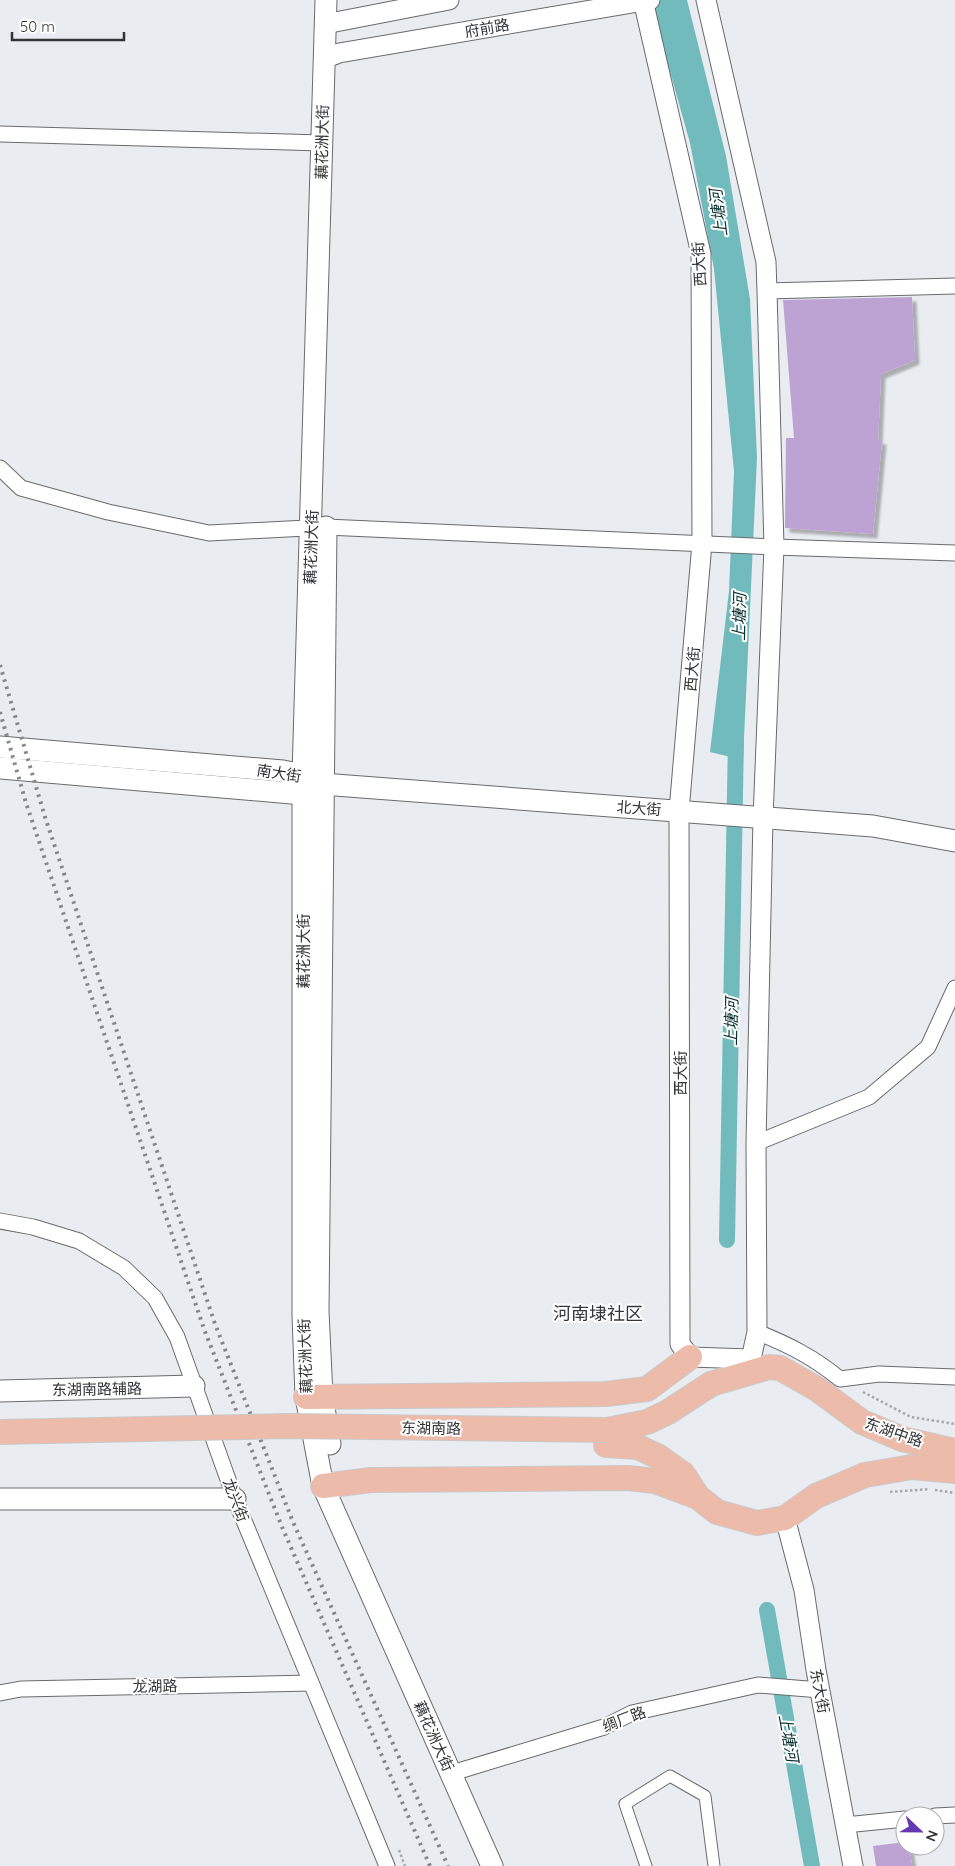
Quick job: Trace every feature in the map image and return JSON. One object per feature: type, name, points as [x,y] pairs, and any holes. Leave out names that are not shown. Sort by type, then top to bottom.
[{"type":"main road","name":"藕花洲大街","points":[[314,1396],[318,1311],[322,784],[319,527],[322,143],[335,15],[326,0]]},
{"type":"main road","name":"藕花洲大街","points":[[331,56],[319,527],[303,784],[304,1315],[314,1396],[330,1485],[492,1866]]},
{"type":"main road","name":"南大街","points":[[0,747],[283,770],[303,784]]},
{"type":"main road","name":"南大街","points":[[0,768],[322,784]]},
{"type":"main road","name":"北大街","points":[[322,784],[873,826],[955,840]]},
{"type":"main road","points":[[314,1396],[606,1394],[647,1389],[685,1350]]},
{"type":"main road","name":"东湖南路","points":[[0,1446],[240,1439],[607,1437],[668,1412],[711,1384],[753,1365],[780,1368],[817,1389],[837,1405]]},
{"type":"main road","name":"东湖南路辅路","points":[[0,1391],[194,1386]]},
{"type":"main road","name":"东湖中路","points":[[837,1405],[862,1422],[902,1438],[955,1450]]},
{"type":"main road","name":"东湖南路","points":[[0,1432],[287,1426],[607,1437],[659,1456],[683,1474],[698,1497]]},
{"type":"main road","name":"东湖中路","points":[[784,1518],[816,1496],[865,1475],[912,1467],[955,1472]]},
{"type":"main road","points":[[330,1485],[371,1480],[628,1478],[655,1481],[698,1497],[717,1512],[757,1523],[784,1518]]},
{"type":"main road","name":"藕花洲大街","points":[[330,1485],[462,1770],[504,1866]]},
{"type":"main road","points":[[0,1499],[235,1499]]},
{"type":"street","points":[[335,15],[449,0]]},
{"type":"street","name":"府前路","points":[[331,56],[645,0]]},
{"type":"street","name":"西大街","points":[[645,0],[701,254],[702,543],[679,811],[685,1350]]},
{"type":"street","points":[[685,1350],[753,1365],[757,1332],[756,1143],[763,818],[774,548],[766,262],[706,0]]},
{"type":"street","points":[[0,134],[322,143]]},
{"type":"street","points":[[767,291],[955,286]]},
{"type":"street","points":[[0,468],[21,488],[108,512],[209,533],[319,527],[702,543],[774,548],[955,553]]},
{"type":"street","points":[[756,1143],[869,1097],[928,1047],[955,988]]},
{"type":"street","name":"龙兴街","points":[[0,1222],[34,1227],[78,1241],[124,1268],[155,1298],[177,1337],[235,1499],[387,1866]]},
{"type":"street","points":[[757,1332],[788,1345],[816,1360],[840,1379],[879,1374],[955,1377]]},
{"type":"street","name":"东大街","points":[[784,1518],[804,1590],[820,1690],[853,1866]]},
{"type":"street","name":"龙湖路","points":[[0,1693],[21,1689],[311,1683]]},
{"type":"street","name":"绸厂路","points":[[462,1770],[604,1727],[632,1713],[758,1685],[820,1690]]},
{"type":"street","points":[[646,1866],[625,1804],[670,1776],[705,1796],[714,1866]]},
{"type":"street","points":[[846,1825],[895,1820]]},
{"type":"path","points":[[840,1379],[910,1417],[955,1424]]},
{"type":"path","points":[[399,1850],[405,1866]]},
{"type":"water","points":[[650,0],[687,0],[726,156],[750,299],[757,458],[743,760],[710,752],[729,591],[734,471],[714,269],[690,143]]},
{"type":"building","points":[[912,297],[915,360],[881,374],[878,440],[882,440],[873,534],[785,528],[786,438],[794,438],[783,300]]},
{"type":"building","points":[[895,1843],[895,1856],[910,1856],[912,1866],[876,1866],[873,1846]]},
{"type":"waterway","name":"上塘河","points":[[727,1240],[736,738]]},
{"type":"waterway","name":"上塘河","points":[[767,1610],[812,1866]]},
{"type":"railway","points":[[0,665],[45,817],[215,1324],[293,1522],[448,1866]]},
{"type":"railway","points":[[0,712],[26,803],[204,1329],[282,1527],[430,1866]]},
{"type":"district","name":"河南埭社区","points":[[598,1313]]}]
